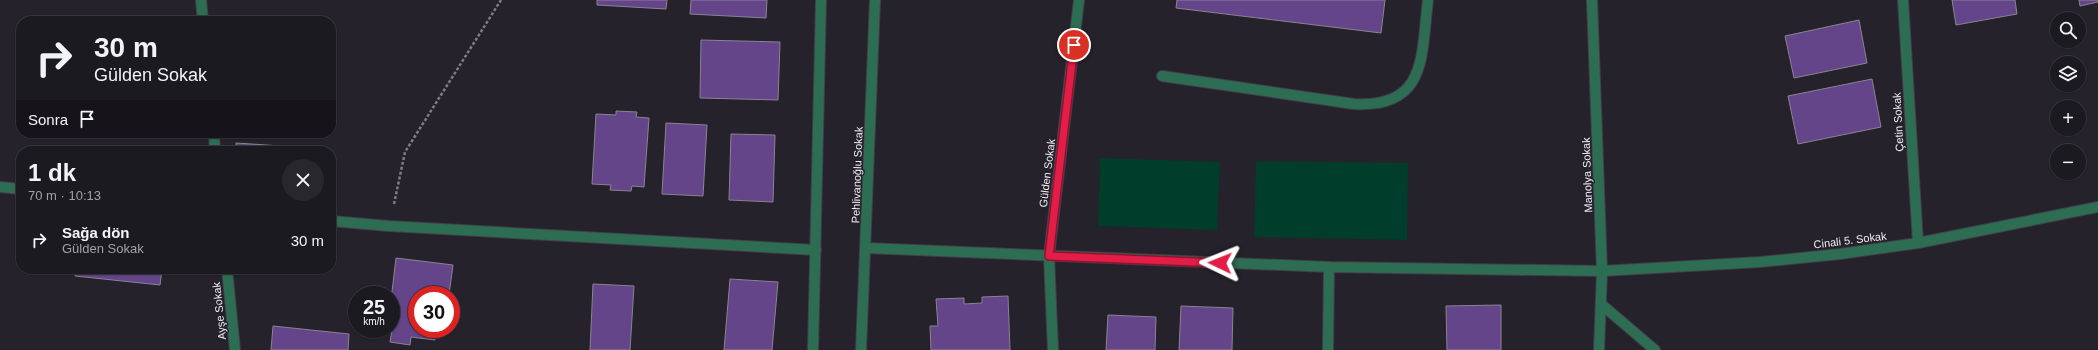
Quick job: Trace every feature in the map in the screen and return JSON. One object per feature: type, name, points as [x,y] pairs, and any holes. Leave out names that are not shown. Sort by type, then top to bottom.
[{"type":"street","points":[[201,0],[203,16]]},
{"type":"street","points":[[813,350],[821,0]]},
{"type":"street","name":"Pehlivanoğlu Sokak","points":[[861,350],[875,0]]},
{"type":"street","name":"Gülden Sokak","points":[[1053,350],[1049,256],[1079,0]]},
{"type":"street","points":[[1162,76],[1354,104],[1370,105],[1384,103],[1410,88],[1416,76],[1421,60],[1428,0]]},
{"type":"street","name":"Manolya Sokak","points":[[1592,0],[1602,271],[1599,350]]},
{"type":"street","name":"Çetin Sokak","points":[[1903,0],[1918,243]]},
{"type":"street","points":[[0,187],[16,189]]},
{"type":"street","name":"Cinali 5. Sokak","points":[[866,248],[1328,267],[1602,271],[1760,262],[1840,254],[1918,243],[2098,207]]},
{"type":"street","points":[[336,221],[389,226],[816,250]]},
{"type":"street","points":[[1328,267],[1328,350]]},
{"type":"street","name":"Ayşe Sokak","points":[[227,274],[235,350]]},
{"type":"street","points":[[1601,304],[1655,350]]},
{"type":"path","points":[[389,226],[405,152],[501,0]]},
{"type":"green space","points":[[1100,158],[1220,162],[1217,230],[1098,226]]},
{"type":"green space","points":[[1256,161],[1408,163],[1407,240],[1254,237]]},
{"type":"building","points":[[597,0],[667,0],[666,9],[597,5]]},
{"type":"building","points":[[691,0],[767,0],[766,18],[690,14]]},
{"type":"building","points":[[1177,0],[1385,0],[1381,33],[1176,8]]},
{"type":"building","points":[[1952,0],[2015,0],[2017,14],[1956,25]]},
{"type":"building","points":[[2079,0],[2098,0],[2098,2],[2080,6]]},
{"type":"building","points":[[1859,20],[1867,63],[1794,78],[1785,36]]},
{"type":"building","points":[[701,40],[780,42],[778,100],[700,98]]},
{"type":"building","points":[[1872,79],[1881,127],[1798,144],[1788,96]]},
{"type":"building","points":[[616,111],[637,112],[636,117],[649,118],[644,187],[632,186],[631,191],[610,190],[611,185],[592,184],[596,114],[616,115]]},
{"type":"building","points":[[666,123],[707,125],[703,196],[662,194]]},
{"type":"building","points":[[731,134],[775,135],[773,202],[729,200]]},
{"type":"building","points":[[236,143],[281,146],[236,146]]},
{"type":"building","points":[[396,258],[453,265],[450,286],[408,286],[408,338],[411,338],[410,345],[390,342],[391,338],[400,338],[400,286],[393,286]]},
{"type":"building","points":[[75,274],[161,274],[160,285],[75,276]]},
{"type":"building","points":[[730,279],[778,282],[772,350],[724,350]]},
{"type":"building","points":[[593,284],[634,286],[630,350],[590,350]]},
{"type":"building","points":[[1008,296],[1010,350],[931,350],[930,326],[938,326],[936,299],[964,298],[964,304],[982,303],[982,297]]},
{"type":"building","points":[[1501,305],[1501,350],[1447,350],[1446,306]]},
{"type":"building","points":[[1181,306],[1233,308],[1232,350],[1179,350]]},
{"type":"building","points":[[1108,315],[1156,317],[1155,350],[1106,350]]},
{"type":"building","points":[[273,326],[348,334],[349,338],[348,350],[271,350]]},
{"type":"building","points":[[419,338],[435,338],[435,340]]},
{"type":"route","points":[[1074,45],[1049,256],[1220,263]]}]
